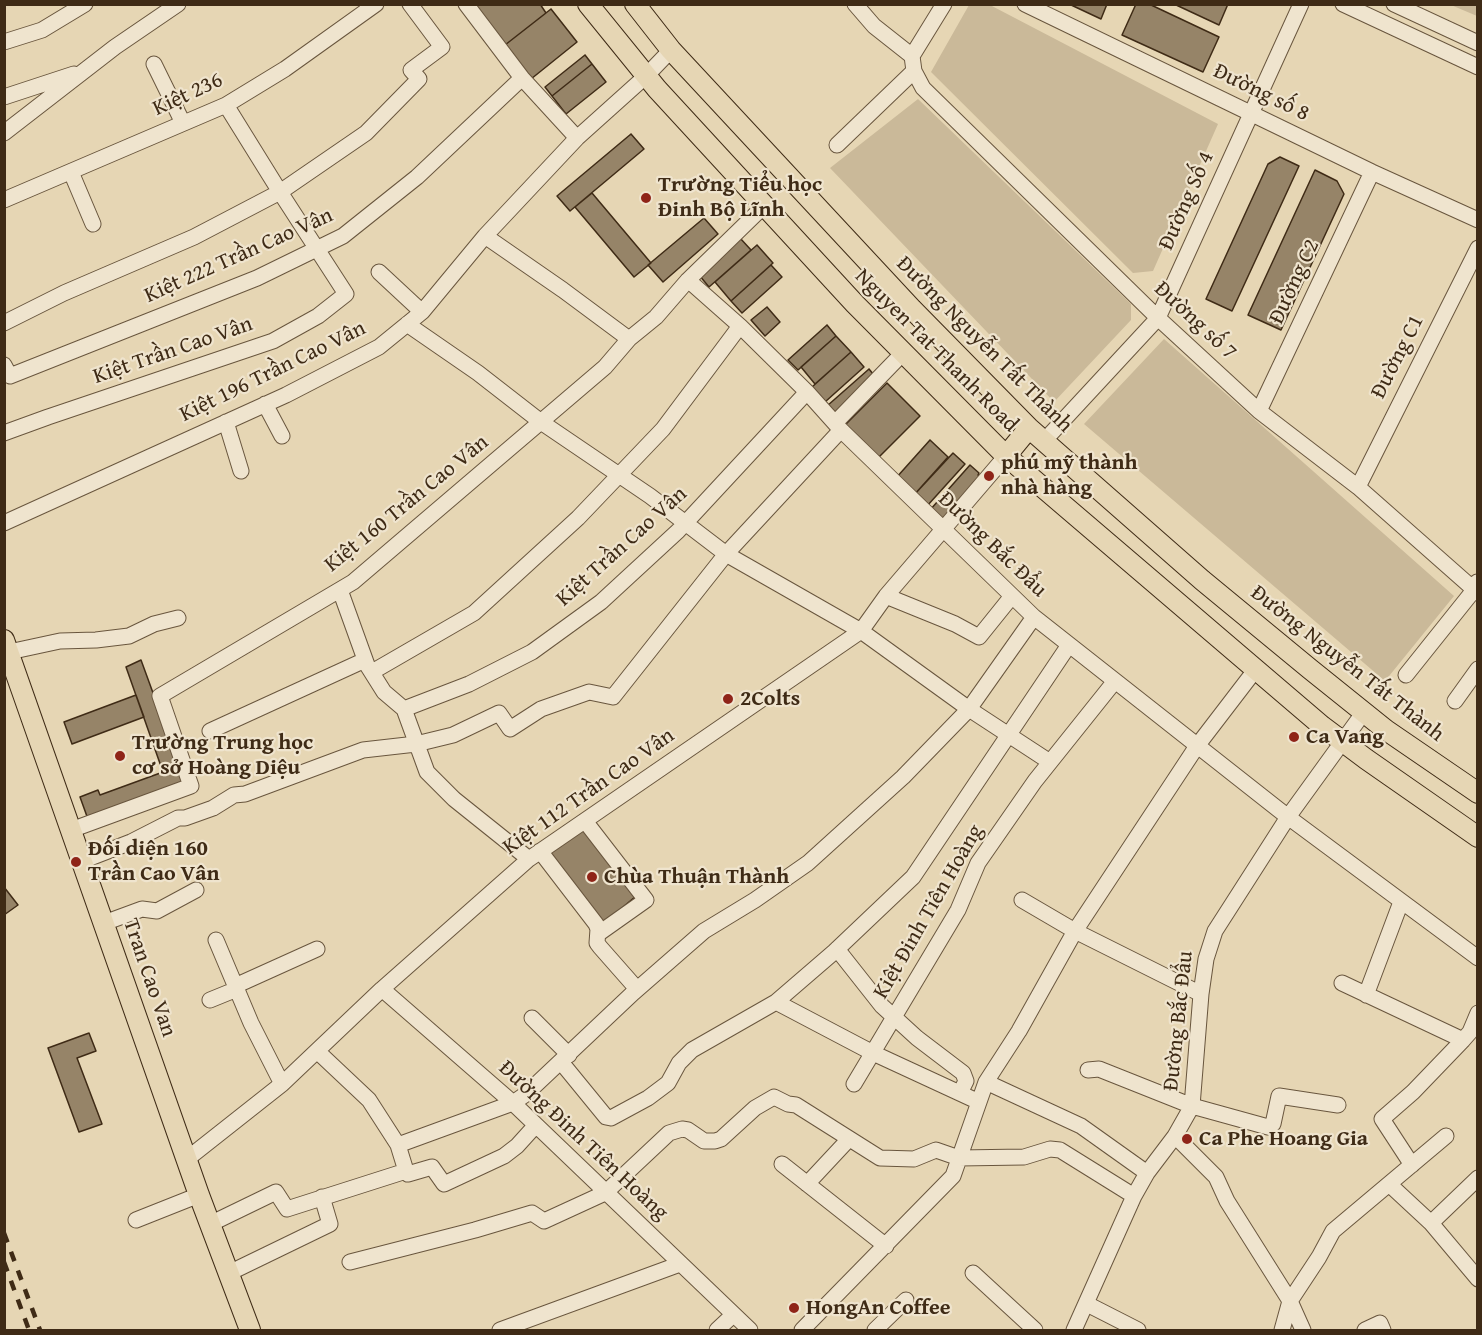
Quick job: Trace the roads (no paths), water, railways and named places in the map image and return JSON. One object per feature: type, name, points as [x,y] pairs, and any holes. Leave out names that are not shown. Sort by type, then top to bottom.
[{"type":"main road","name":"Nguyen Tat Thanh Road","points":[[588,4],[646,76],[764,206],[855,304],[1006,456],[1342,741]]},
{"type":"main road","name":"Đường Nguyễn Tất Thành","points":[[635,4],[671,50],[912,309],[1029,428],[1202,580],[1386,730],[1478,793]]},
{"type":"main road","points":[[1006,456],[1029,428]]},
{"type":"main road","name":"Tran Cao Van","points":[[7,646],[199,1195],[250,1330]]},
{"type":"main road","points":[[1342,741],[1478,837]]},
{"type":"street","points":[[4,42],[42,30],[85,4]]},
{"type":"street","points":[[4,133],[82,72],[178,4]]},
{"type":"street","name":"Kiệt 236","points":[[4,200],[226,105],[285,69],[376,4]]},
{"type":"street","name":"Kiệt 222 Trần Cao Vân","points":[[4,323],[64,293],[194,237],[280,192],[366,133],[419,79],[411,70],[442,48],[410,4]]},
{"type":"street","points":[[466,4],[522,78],[577,138]]},
{"type":"street","name":"Đường số 7","points":[[855,4],[874,26],[913,63],[923,88],[1158,318],[1259,411],[1358,487],[1476,588]]},
{"type":"street","points":[[837,145],[913,63],[944,4]]},
{"type":"street","name":"Đường số 8","points":[[1025,4],[1478,220]]},
{"type":"street","points":[[1251,113],[1301,4]]},
{"type":"street","points":[[1343,4],[1478,68]]},
{"type":"street","points":[[1394,4],[1478,43]]},
{"type":"street","name":"Kiệt 196 Trần Cao Vân","points":[[4,523],[265,404],[379,347],[422,312],[485,236],[577,138],[646,76],[671,50]]},
{"type":"street","points":[[154,64],[183,123]]},
{"type":"street","points":[[4,97],[82,72]]},
{"type":"street","name":"Kiệt 222 Trần Cao Vân","points":[[4,365],[9,376],[257,278],[343,236],[409,184],[522,78]]},
{"type":"street","points":[[226,105],[316,250]]},
{"type":"street","name":"Đường Số 4","points":[[1044,441],[1158,318],[1251,113]]},
{"type":"street","name":"Đường C2","points":[[1259,411],[1372,171]]},
{"type":"street","points":[[71,172],[93,224]]},
{"type":"street","name":"Kiệt 160 Trần Cao Vân","points":[[71,831],[191,786],[160,696],[353,582],[605,367],[628,339],[656,317],[688,280],[764,206]]},
{"type":"street","points":[[485,236],[628,339]]},
{"type":"street","name":"Đường C1","points":[[1358,487],[1478,248]]},
{"type":"street","name":"Kiệt Trần Cao Vân","points":[[4,433],[273,341],[318,316],[346,294],[316,250]]},
{"type":"street","points":[[379,272],[422,312]]},
{"type":"street","name":"Đường Bắc Đẩu","points":[[688,280],[740,326],[943,530],[1034,617],[1288,817],[1478,958]]},
{"type":"street","points":[[407,324],[478,373],[541,422],[687,522],[726,554],[861,631],[969,709],[1050,762]]},
{"type":"street","points":[[210,730],[368,666],[474,613],[578,518],[663,429],[740,326]]},
{"type":"street","points":[[82,861],[131,842],[178,818],[185,818],[213,807],[234,795],[245,794],[363,750],[416,744],[453,735],[499,713],[510,729],[541,709],[589,692],[613,697],[726,554],[903,353]]},
{"type":"street","name":"Kiệt Trần Cao Vân","points":[[404,709],[469,684],[532,652],[601,602],[687,522],[807,392]]},
{"type":"street","points":[[265,404],[282,436]]},
{"type":"street","points":[[226,422],[241,471]]},
{"type":"street","name":"Kiệt 112 Trần Cao Vân","points":[[187,1159],[282,1084],[382,988],[535,855],[861,631],[886,596],[1006,456]]},
{"type":"street","points":[[1406,675],[1476,588]]},
{"type":"street","points":[[340,590],[368,666],[384,692],[404,709],[427,772],[447,792],[535,855],[596,924],[597,943],[637,989]]},
{"type":"street","points":[[886,596],[955,624],[980,637],[1012,596]]},
{"type":"street","points":[[398,1145],[513,1103],[536,1086],[637,989],[704,931],[755,900],[808,863],[903,777],[969,709],[1034,617]]},
{"type":"street","points":[[7,646],[129,636],[154,624],[178,618]]},
{"type":"street","points":[[532,1018],[565,1059],[606,1117],[611,1118],[648,1098],[668,1083],[679,1063],[692,1050],[776,1002],[837,949],[913,877],[1069,645]]},
{"type":"street","points":[[802,1330],[953,1176],[986,1082],[1019,1031],[1075,931],[1197,746],[1256,669]]},
{"type":"street","points":[[1455,701],[1478,669]]},
{"type":"street","name":"Kiệt Đinh Tiên Hoàng","points":[[854,1084],[957,910],[978,863],[1050,762],[1115,681]]},
{"type":"street","name":"Đường Bắc Đẩu","points":[[1074,1330],[1134,1196],[1147,1173],[1175,1136],[1192,1106],[1201,994],[1206,959],[1215,931],[1288,817],[1364,712]]},
{"type":"street","points":[[585,821],[646,900],[598,934]]},
{"type":"street","points":[[104,923],[142,909],[157,910],[196,890]]},
{"type":"street","points":[[1022,900],[1075,931],[1201,994]]},
{"type":"street","points":[[1366,995],[1401,902]]},
{"type":"street","points":[[216,940],[251,1023],[282,1084]]},
{"type":"street","points":[[210,1000],[317,949]]},
{"type":"street","points":[[837,949],[894,1018],[963,1073],[966,1081],[960,1093]]},
{"type":"street","points":[[1342,984],[1463,1040]]},
{"type":"street","name":"Đường Đinh Tiên Hoàng","points":[[382,988],[513,1103],[750,1330]]},
{"type":"street","points":[[776,1002],[873,1053],[979,1102]]},
{"type":"street","points":[[1412,1165],[1382,1119],[1413,1092],[1463,1040],[1470,1032],[1478,1013]]},
{"type":"street","points":[[317,1051],[369,1100],[398,1145],[408,1174],[432,1167],[444,1184],[504,1156],[517,1146],[536,1125]]},
{"type":"street","points":[[1088,1070],[1099,1070],[1116,1075],[1192,1106],[1268,1127],[1273,1124],[1279,1096],[1338,1105]]},
{"type":"street","points":[[986,1082],[1081,1126],[1147,1173]]},
{"type":"street","points":[[350,1262],[532,1213],[544,1221],[605,1193],[669,1133],[682,1129],[688,1130],[704,1141],[716,1141],[755,1108],[774,1097],[796,1105],[880,1158],[914,1159],[936,1150],[959,1158],[1024,1157],[1050,1149],[1060,1150],[1134,1196]]},
{"type":"street","points":[[1175,1136],[1216,1178],[1227,1201],[1290,1301],[1303,1330]]},
{"type":"street","points":[[1282,1330],[1290,1301],[1333,1231],[1446,1136]]},
{"type":"street","points":[[807,1184],[849,1139]]},
{"type":"street","points":[[782,1164],[886,1246]]},
{"type":"street","points":[[210,1224],[276,1192],[286,1209],[406,1171]]},
{"type":"street","points":[[1431,1223],[1478,1178]]},
{"type":"street","points":[[1389,1184],[1431,1223],[1478,1279]]},
{"type":"street","points":[[136,1220],[199,1195]]},
{"type":"street","points":[[229,1273],[330,1224],[322,1197]]},
{"type":"street","points":[[500,1330],[680,1264]]},
{"type":"street","points":[[973,1273],[1035,1330]]},
{"type":"street","points":[[875,1330],[906,1300]]},
{"type":"street","points":[[1087,1304],[1138,1330]]},
{"type":"street","points":[[717,1330],[733,1314]]},
{"type":"street","points":[[1365,1330],[1382,1327]]},
{"type":"railway","points":[[4,1233],[40,1330]]},
{"type":"railway","points":[[4,1262],[29,1330]]},
{"type":"place","name":"Trường Tiểu học Đinh Bộ Lĩnh","points":[[646,198]]},
{"type":"place","name":"phú mỹ thành nhà hàng","points":[[989,476]]},
{"type":"place","name":"2Colts","points":[[728,699]]},
{"type":"place","name":"Ca Vang","points":[[1294,737]]},
{"type":"place","name":"Trường Trung học cơ sở Hoàng Diệu","points":[[120,756]]},
{"type":"place","name":"Đối diện 160 Trần Cao Vân","points":[[76,862]]},
{"type":"place","name":"Chùa Thuận Thành","points":[[592,877]]},
{"type":"place","name":"Ca Phe Hoang Gia","points":[[1187,1139]]},
{"type":"place","name":"HongAn Coffee","points":[[794,1308]]}]
